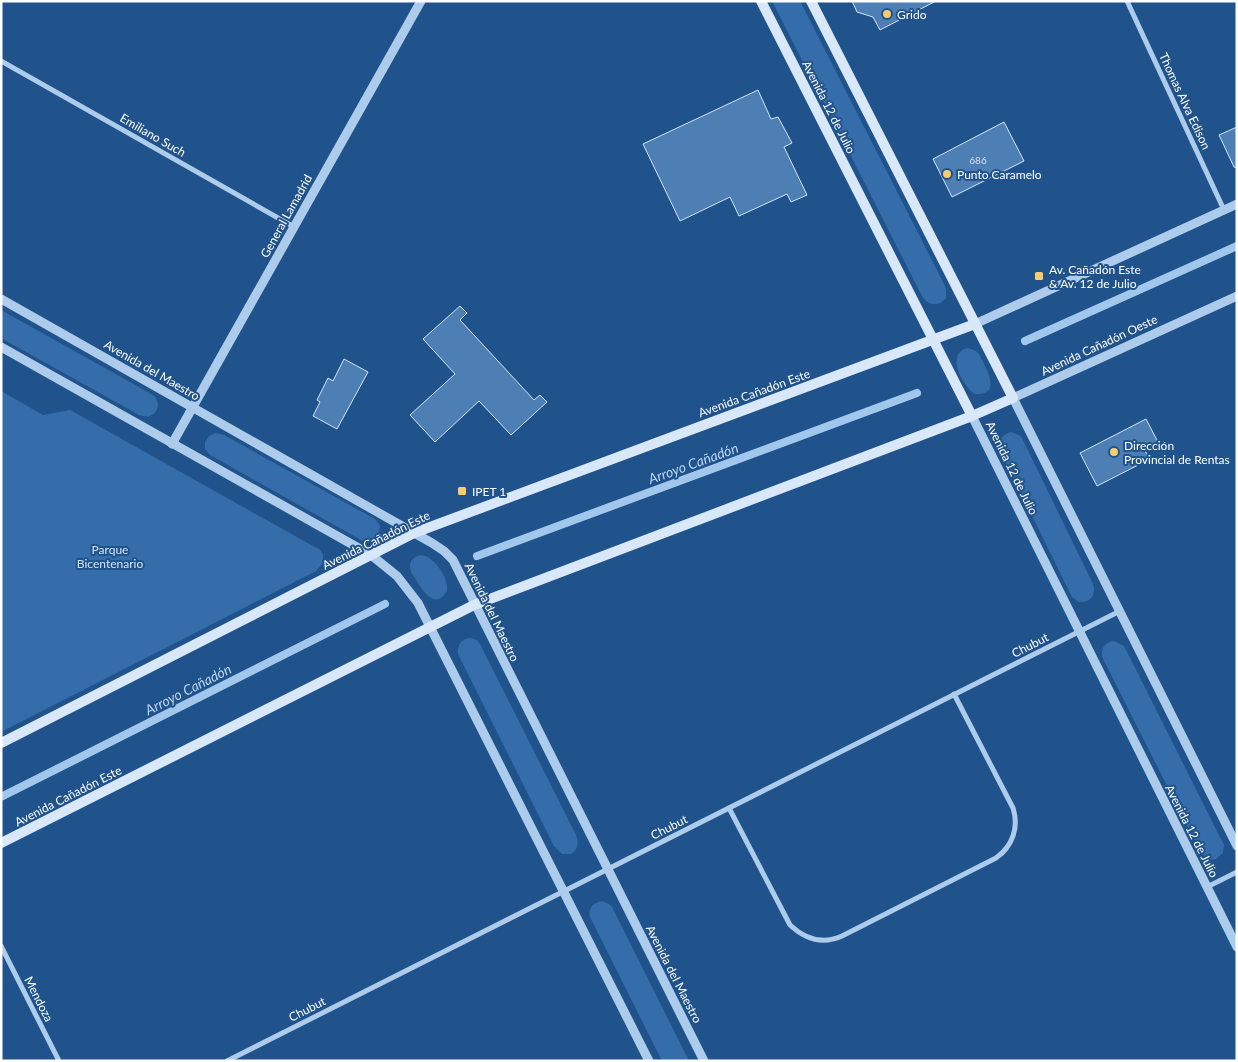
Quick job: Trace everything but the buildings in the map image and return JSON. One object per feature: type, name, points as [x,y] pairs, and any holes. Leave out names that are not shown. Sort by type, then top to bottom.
[{"type":"main road","name":"Avenida 12 de Julio","points":[[762,1],[972,416]]},
{"type":"main road","points":[[811,1],[1012,398]]},
{"type":"main road","name":"Avenida Cañadón Este","points":[[1,743],[414,533],[975,324]]},
{"type":"main road","name":"Avenida Cañadón Oeste","points":[[972,416],[1012,398]]},
{"type":"main road","name":"Avenida Cañadón Este","points":[[1,844],[474,605],[972,416]]},
{"type":"street","name":"General Lamadrid","points":[[172,444],[420,1]]},
{"type":"street","name":"Thomas Alva Edison","points":[[1127,1],[1224,210]]},
{"type":"street","name":"Emiliano Such","points":[[1,61],[294,227]]},
{"type":"street","points":[[975,324],[1237,204]]},
{"type":"street","name":"Avenida Cañadón Oeste","points":[[1012,398],[1237,296]]},
{"type":"street","name":"Avenida del Maestro","points":[[1,299],[414,533],[444,551],[453,560],[704,1061]]},
{"type":"street","points":[[1,347],[371,555],[397,576],[418,603],[430,626],[649,1061]]},
{"type":"street","points":[[1012,398],[1237,846]]},
{"type":"street","name":"Avenida 12 de Julio","points":[[972,416],[1237,947]]},
{"type":"street","name":"Chubut","points":[[227,1061],[1120,612]]},
{"type":"street","points":[[729,808],[790,925],[802,936],[810,939],[827,941],[842,936],[996,858],[1002,854],[1010,842],[1016,821],[1012,808],[954,694]]},
{"type":"street","points":[[1207,887],[1237,872]]},
{"type":"street","name":"Mendoza","points":[[1,946],[59,1061]]},
{"type":"green space","points":[[772,1],[800,1],[945,286],[946,298],[940,303],[927,302],[922,296]]},
{"type":"green space","points":[[1,310],[153,395],[158,404],[155,413],[148,417],[139,415],[1,338]]},
{"type":"green space","points":[[968,348],[979,354],[988,372],[991,385],[989,390],[984,393],[975,394],[971,391],[958,371],[957,356],[961,351]]},
{"type":"green space","name":"Parque Bicentenario","points":[[1,391],[43,415],[70,410],[320,550],[323,554],[323,563],[316,571],[1,732]]},
{"type":"green space","points":[[1011,432],[1022,438],[1093,584],[1094,592],[1089,600],[1079,602],[1072,597],[999,449],[999,443],[1002,438]]},
{"type":"green space","points":[[216,433],[224,435],[375,519],[380,526],[379,534],[372,541],[361,540],[210,455],[205,449],[205,442],[209,436]]},
{"type":"green space","points":[[421,555],[431,559],[440,568],[446,580],[447,591],[439,599],[431,598],[427,595],[411,572],[411,561]]},
{"type":"green space","points":[[470,638],[477,640],[480,644],[576,835],[577,846],[571,854],[562,854],[554,846],[458,654],[460,643]]},
{"type":"green space","points":[[1114,641],[1124,646],[1224,845],[1223,853],[1216,859],[1208,860],[1200,851],[1102,657],[1104,646]]},
{"type":"green space","points":[[602,901],[612,907],[689,1061],[662,1061],[590,917],[592,906]]},
{"type":"waterway","name":"Arroyo Cañadón","points":[[1025,341],[1237,246]]},
{"type":"waterway","name":"Arroyo Cañadón","points":[[477,556],[917,393]]},
{"type":"waterway","name":"Arroyo Cañadón","points":[[1,797],[385,604]]},
{"type":"place","name":"Grido","points":[[887,14]]},
{"type":"place","name":"Punto Caramelo","points":[[947,174]]},
{"type":"place","name":"Av. Cañadón Este & Av. 12 de Julio","points":[[1039,276]]},
{"type":"place","name":"Dirección Provincial de Rentas","points":[[1114,452]]},
{"type":"place","name":"IPET 1","points":[[462,491]]}]
